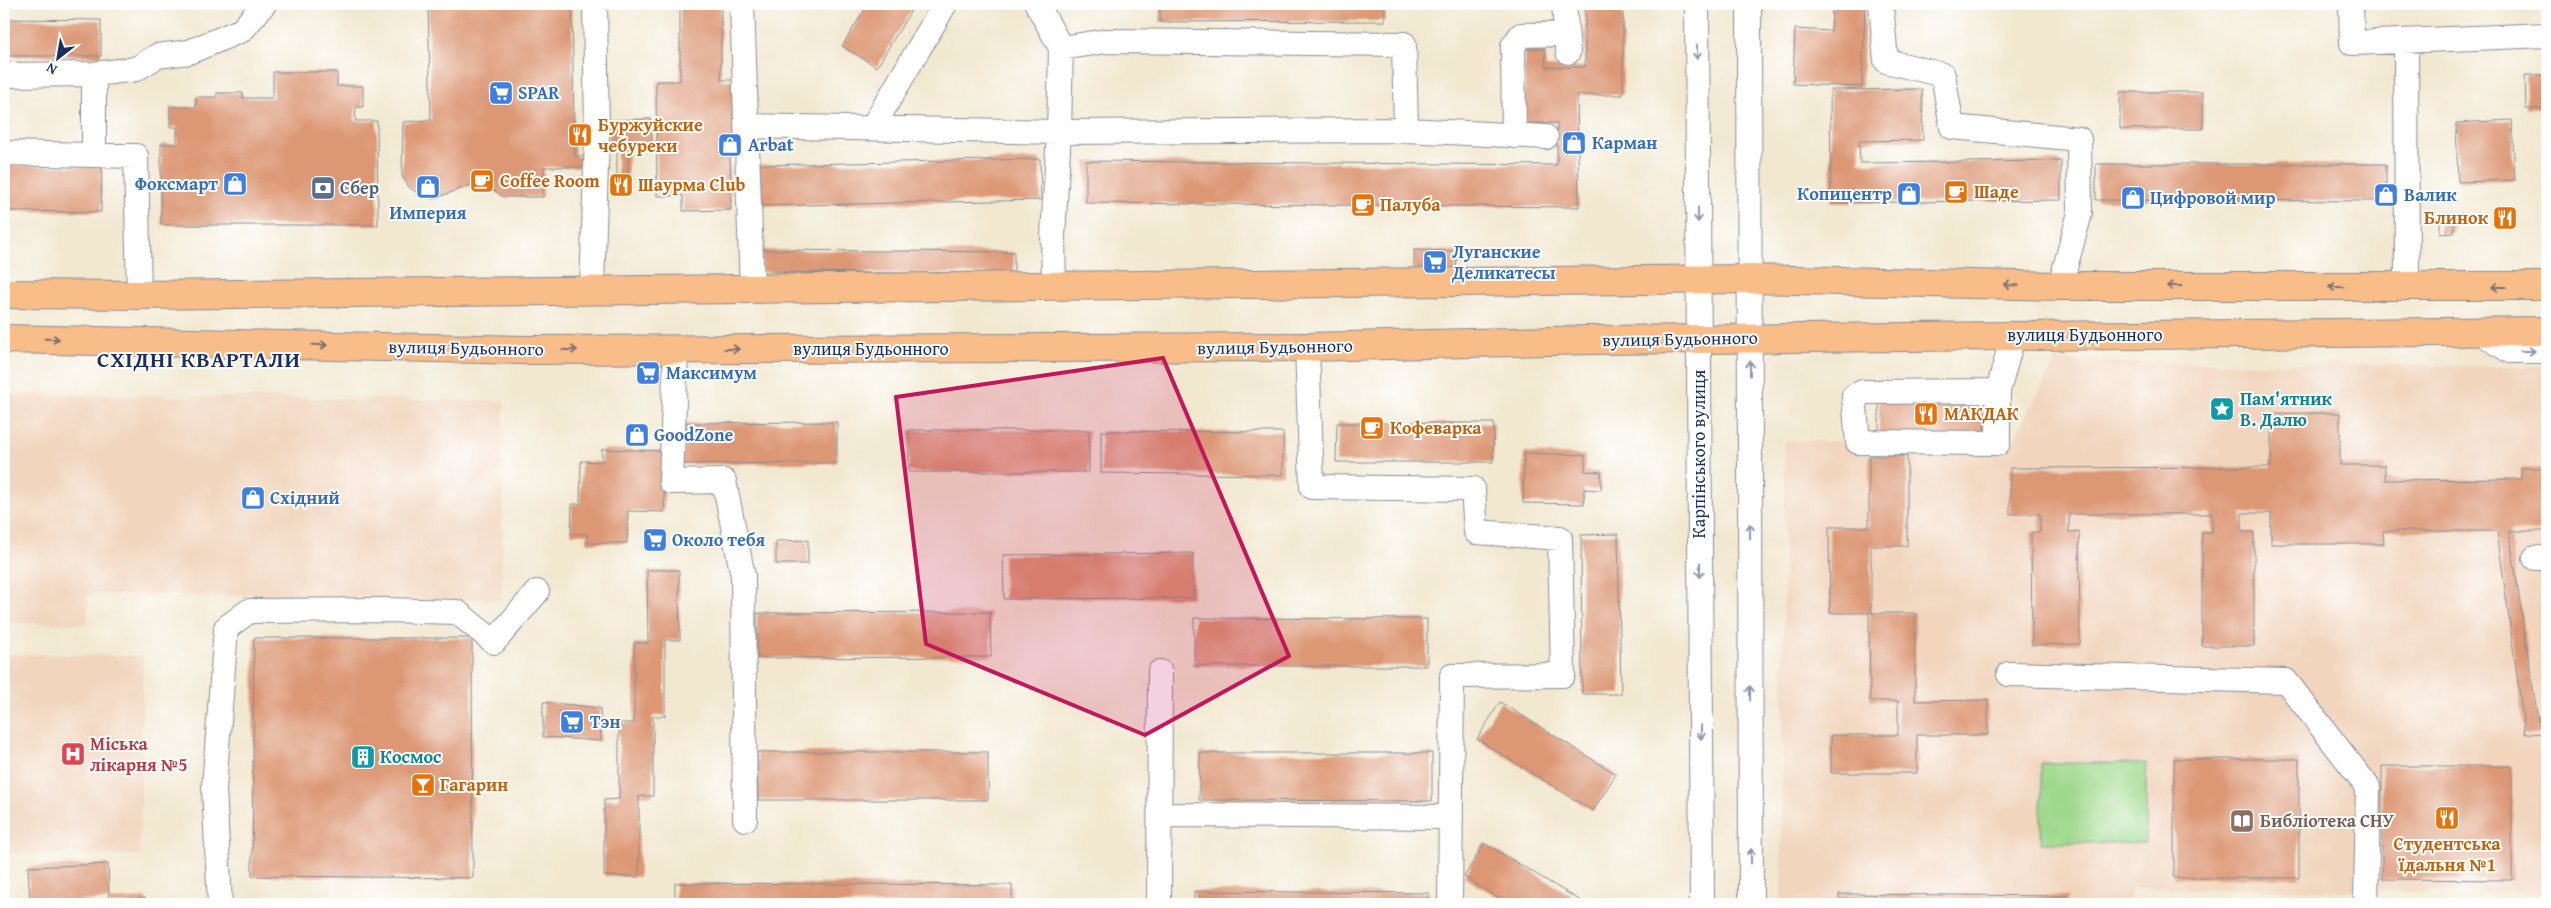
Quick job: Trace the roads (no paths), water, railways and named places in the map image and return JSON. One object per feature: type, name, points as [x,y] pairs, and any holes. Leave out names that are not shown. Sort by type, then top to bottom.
[{"type":"main road","points":[[4,294],[139,295],[1749,279],[2060,286],[2547,286]]},
{"type":"main road","name":"вулиця Будьонного","points":[[4,339],[522,350],[1307,347],[1750,338],[2547,331]]},
{"type":"street","points":[[4,75],[94,74],[136,69],[157,56],[189,52],[242,30],[264,4]]},
{"type":"street","points":[[592,290],[597,135],[595,4]]},
{"type":"street","points":[[742,4],[747,126],[745,254],[752,289]]},
{"type":"street","points":[[872,128],[945,4]]},
{"type":"street","points":[[1036,4],[1061,48],[1059,132],[1053,236],[1054,286]]},
{"type":"street","points":[[1514,136],[1513,46],[1521,35],[1567,43],[1564,4]]},
{"type":"street","name":"Карпінського вулиця","points":[[1697,4],[1702,904]]},
{"type":"street","points":[[1749,4],[1751,904]]},
{"type":"street","points":[[1881,4],[1886,61],[1943,75],[1952,127],[2079,139],[2080,213],[2060,286]]},
{"type":"street","points":[[2351,4],[2352,43],[2547,35]]},
{"type":"street","points":[[1061,48],[1106,41],[1404,44],[1406,130]]},
{"type":"street","points":[[2406,41],[2407,287]]},
{"type":"street","points":[[94,74],[94,155]]},
{"type":"street","points":[[747,126],[1059,132],[1406,130],[1546,137]]},
{"type":"street","points":[[4,153],[136,156],[139,295]]},
{"type":"street","points":[[2480,332],[2510,351],[2547,351]]},
{"type":"street","points":[[1998,391],[1928,392],[1909,380],[1861,379],[1855,384],[1854,396],[1858,442],[1998,443],[1998,391],[2013,336]]},
{"type":"street","points":[[1307,347],[1312,487],[1473,489],[1476,532],[1560,538],[1563,675],[1452,676],[1450,904]]},
{"type":"street","points":[[676,349],[671,482],[724,482],[743,576],[746,818]]},
{"type":"street","points":[[220,904],[214,788],[226,628],[249,611],[386,610],[456,612],[494,642],[537,592]]},
{"type":"street","points":[[1159,904],[1160,672]]},
{"type":"street","points":[[2009,674],[2286,681],[2368,787],[2366,904]]},
{"type":"street","points":[[1160,815],[1451,817]]},
{"type":"place","name":"SPAR","points":[[501,93]]},
{"type":"place","name":"Буржуйские чебуреки","points":[[580,135]]},
{"type":"place","name":"Карман","points":[[1574,143]]},
{"type":"place","name":"Arbat","points":[[730,145]]},
{"type":"place","name":"Coffee Room","points":[[482,181]]},
{"type":"place","name":"Фоксмарт","points":[[235,184]]},
{"type":"place","name":"Шаурма Club","points":[[621,185]]},
{"type":"place","name":"Империя","points":[[428,187]]},
{"type":"place","name":"Сбер","points":[[323,188]]},
{"type":"place","name":"Шаде","points":[[1956,192]]},
{"type":"place","name":"Копицентр","points":[[1909,194]]},
{"type":"place","name":"Валик","points":[[2386,195]]},
{"type":"place","name":"Цифровой мир","points":[[2133,198]]},
{"type":"place","name":"Палуба","points":[[1363,205]]},
{"type":"place","name":"Блинок","points":[[2505,218]]},
{"type":"place","name":"Луганские Деликатесы","points":[[1435,262]]},
{"type":"place","name":"Максимум","points":[[648,373]]},
{"type":"place","name":"Пам'ятник В. Далю","points":[[2222,409]]},
{"type":"place","name":"МАКДАК","points":[[1926,414]]},
{"type":"place","name":"Кофеварка","points":[[1372,428]]},
{"type":"place","name":"GoodZone","points":[[637,435]]},
{"type":"place","name":"Східний","points":[[253,498]]},
{"type":"place","name":"Около тебя","points":[[655,540]]},
{"type":"place","name":"Тэн","points":[[572,722]]},
{"type":"place","name":"Міська лікарня №5","points":[[73,754]]},
{"type":"place","name":"Космос","points":[[363,757]]},
{"type":"place","name":"Гагарин","points":[[423,785]]},
{"type":"place","name":"Студентська їдальня №1","points":[[2447,818]]},
{"type":"place","name":"Библіотека СНУ","points":[[2242,821]]},
{"type":"district","name":"СХІДНІ КВАРТАЛИ","points":[[199,359]]}]
